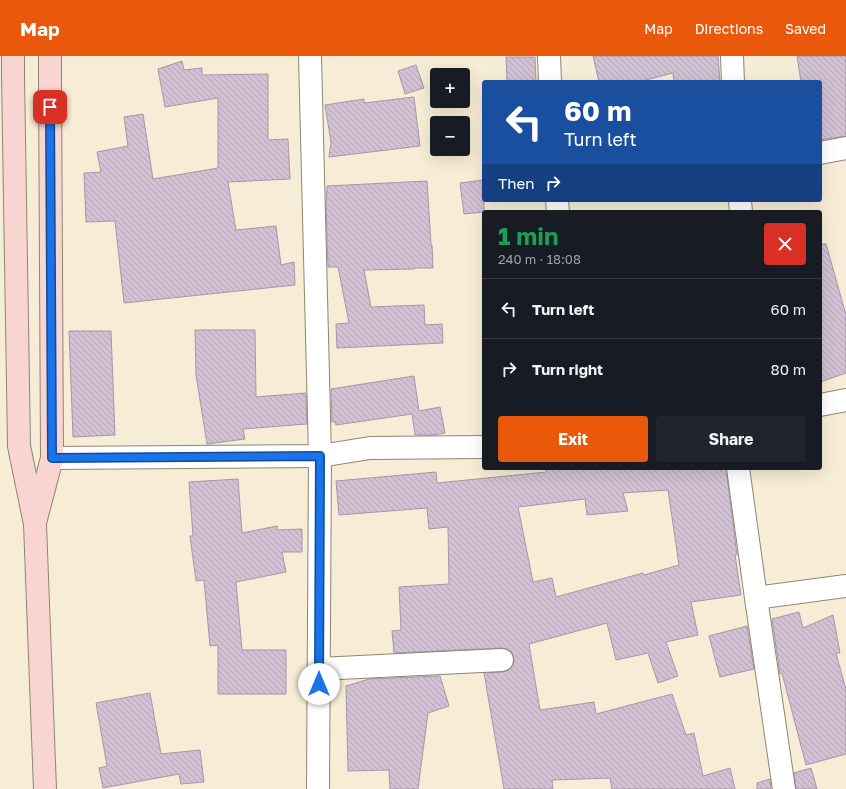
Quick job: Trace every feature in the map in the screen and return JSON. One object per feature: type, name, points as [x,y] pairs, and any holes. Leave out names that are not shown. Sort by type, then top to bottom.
[{"type":"main road","points":[[13,56],[19,446],[35,524],[45,789]]},
{"type":"main road","points":[[35,524],[52,458],[50,56]]},
{"type":"street","points":[[310,56],[320,456],[318,789]]},
{"type":"street","points":[[549,56],[550,80]]},
{"type":"street","points":[[732,56],[733,80]]},
{"type":"street","points":[[822,153],[846,148]]},
{"type":"street","points":[[822,405],[846,400]]},
{"type":"street","points":[[52,458],[320,456],[370,448],[482,447]]},
{"type":"street","points":[[738,470],[784,789]]},
{"type":"street","points":[[756,598],[846,586]]},
{"type":"street","points":[[319,669],[502,660]]},
{"type":"building","points":[[593,56],[718,56],[720,80],[674,80],[673,73],[646,80],[599,80]]},
{"type":"building","points":[[797,56],[846,56],[846,136],[822,140],[822,80],[801,80]]},
{"type":"building","points":[[506,57],[535,57],[536,80],[507,80]]},
{"type":"building","points":[[182,61],[184,70],[202,68],[202,75],[268,74],[268,140],[288,139],[290,179],[228,182],[236,230],[276,226],[281,265],[294,262],[295,285],[124,303],[115,221],[86,222],[84,173],[101,172],[97,152],[128,146],[124,117],[143,114],[153,179],[218,168],[218,98],[165,107],[158,69]]},
{"type":"building","points":[[416,65],[424,88],[405,94],[398,71]]},
{"type":"building","points":[[414,97],[420,146],[329,157],[331,142],[325,105],[364,99],[364,103]]},
{"type":"building","points":[[482,180],[482,202],[484,202],[484,210],[482,210],[482,212],[464,214],[460,183]]},
{"type":"building","points":[[427,181],[433,268],[364,270],[371,307],[424,305],[425,325],[442,324],[443,343],[337,348],[336,324],[349,323],[338,267],[328,267],[326,205],[327,186]]},
{"type":"building","points":[[822,244],[826,244],[846,315],[846,373],[822,381]]},
{"type":"building","points":[[195,330],[255,330],[256,397],[306,393],[307,424],[243,429],[245,439],[207,444],[196,375]]},
{"type":"building","points":[[69,331],[111,331],[115,435],[73,437]]},
{"type":"building","points":[[414,376],[419,411],[440,407],[445,433],[415,435],[412,414],[336,425],[335,422],[332,422],[331,389]]},
{"type":"building","points":[[546,470],[726,470],[737,555],[735,555],[741,595],[691,602],[698,635],[666,642],[678,676],[658,683],[648,653],[616,660],[607,623],[529,644],[540,710],[594,702],[596,714],[672,694],[686,735],[694,733],[703,776],[730,768],[735,789],[612,789],[610,778],[552,780],[553,789],[504,789],[484,673],[503,672],[509,670],[513,666],[514,660],[512,653],[507,649],[501,648],[394,653],[392,631],[401,630],[399,587],[449,584],[448,527],[429,529],[427,508],[339,515],[336,481],[436,472],[437,483],[546,472]],"holes":[[[668,490],[679,565],[644,575],[643,573],[556,597],[552,578],[533,582],[518,507],[585,499],[587,515],[628,511],[623,493]]]},
{"type":"building","points":[[238,479],[242,533],[277,526],[278,530],[302,529],[302,552],[282,552],[286,572],[236,582],[242,650],[286,650],[286,694],[218,694],[218,645],[210,646],[204,580],[196,581],[190,536],[193,536],[189,482]]},
{"type":"building","points":[[799,612],[803,628],[833,615],[840,653],[836,653],[846,690],[846,754],[806,765],[782,673],[780,674],[772,619]]},
{"type":"building","points":[[747,626],[754,669],[720,677],[709,636]]},
{"type":"building","points":[[440,676],[449,706],[428,713],[418,789],[390,789],[389,770],[348,771],[346,686],[369,679]]},
{"type":"building","points":[[150,693],[161,754],[200,750],[204,782],[181,784],[179,774],[103,788],[99,768],[107,766],[96,703]]},
{"type":"building","points":[[811,768],[817,789],[796,789],[794,773]]},
{"type":"building","points":[[770,779],[771,789],[757,789],[757,783]]},
{"type":"route","points":[[50,107],[52,458],[320,456],[319,684]]}]
